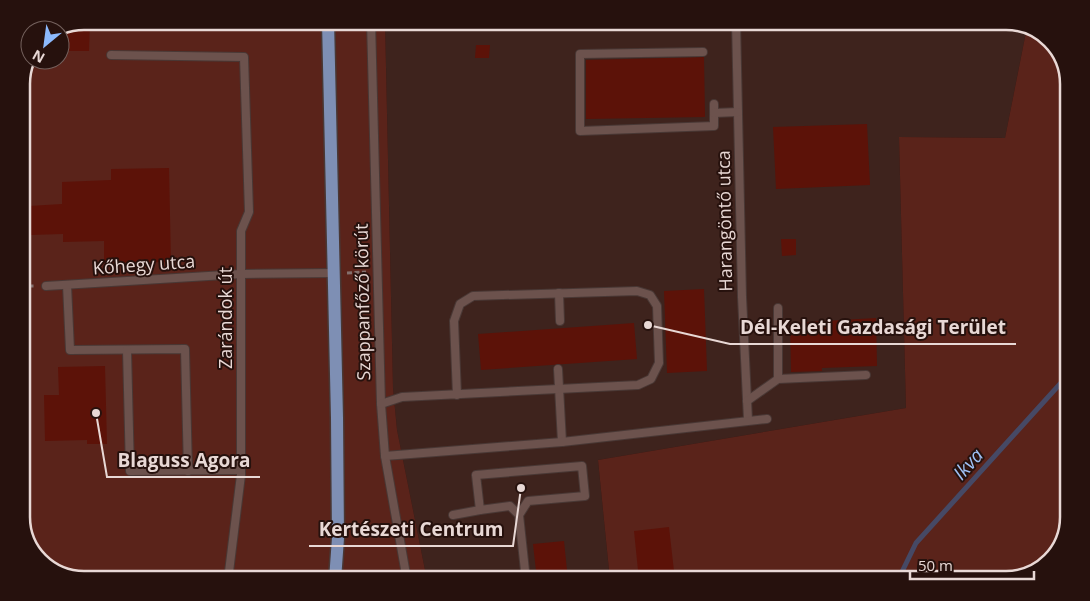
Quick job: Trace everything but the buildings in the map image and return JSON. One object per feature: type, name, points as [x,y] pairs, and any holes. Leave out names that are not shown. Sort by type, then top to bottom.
[{"type":"main road","points":[[328,30],[338,520],[335,571]]},
{"type":"lane","name":"Szappanfőző körút","points":[[371,30],[381,404],[385,456],[405,571]]},
{"type":"lane","name":"Harangöntő utca","points":[[736,30],[742,297],[748,420]]},
{"type":"lane","points":[[703,52],[580,54],[580,131],[714,126],[714,104]]},
{"type":"lane","name":"Zarándok út","points":[[111,55],[244,57],[249,212],[241,231],[241,470],[229,571]]},
{"type":"lane","points":[[714,113],[738,112]]},
{"type":"lane","name":"Kőhegy utca","points":[[46,286],[241,274],[334,274]]},
{"type":"lane","points":[[67,285],[70,350],[185,350],[188,471]]},
{"type":"lane","points":[[381,404],[402,397],[457,395],[559,390],[638,385],[651,379],[659,363],[657,306],[650,295],[637,291],[473,296],[460,304],[454,321],[457,395]]},
{"type":"lane","points":[[559,293],[560,321]]},
{"type":"lane","points":[[778,308],[778,379]]},
{"type":"lane","points":[[127,350],[130,471],[241,470]]},
{"type":"lane","points":[[558,369],[562,442]]},
{"type":"lane","points":[[747,401],[778,379],[866,375]]},
{"type":"lane","points":[[385,456],[562,442],[767,419]]},
{"type":"lane","points":[[480,510],[476,475],[582,466],[585,496],[528,501],[519,515]]},
{"type":"lane","points":[[453,515],[510,506],[519,515],[525,571]]},
{"type":"path","points":[[334,274],[377,271]]},
{"type":"shaded area","points":[[77,30],[385,30],[393,388],[397,430],[425,571],[77,571],[54,562],[43,553],[33,534],[30,520],[30,81],[32,70],[70,70],[70,32]]},
{"type":"shaded area","points":[[385,30],[1013,30],[1026,34],[1005,138],[899,137],[906,408],[598,460],[609,571],[425,571],[397,430],[393,388]]},
{"type":"shaded area","points":[[1026,34],[1036,39],[1047,48],[1057,67],[1060,81],[1060,524],[1047,553],[1033,564],[1013,571],[609,571],[598,460],[906,408],[899,137],[1005,138]]},
{"type":"waterway","name":"Ikva","points":[[902,571],[916,543],[1060,384]]},
{"type":"place","name":"Dél-Keleti Gazdasági Terület","points":[[648,325]]},
{"type":"place","name":"Blaguss Agora","points":[[96,413]]},
{"type":"place","name":"Kertészeti Centrum","points":[[521,488]]}]
